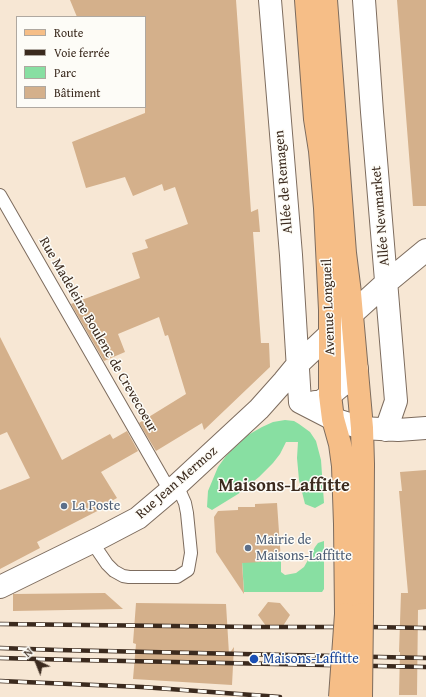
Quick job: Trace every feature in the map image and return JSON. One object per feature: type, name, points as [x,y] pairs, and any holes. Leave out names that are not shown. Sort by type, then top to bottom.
[{"type":"main road","name":"Avenue Longueil","points":[[306,0],[315,119],[320,151],[325,208],[331,333],[330,395],[333,419],[340,444],[343,466],[345,524],[354,614]]},
{"type":"main road","name":"Avenue Longueil","points":[[326,0],[343,225],[352,313],[355,380],[362,428],[363,470],[354,614]]},
{"type":"main road","points":[[340,697],[354,614]]},
{"type":"main road","points":[[354,614],[362,697]]},
{"type":"street","name":"Allée de Remagen","points":[[270,0],[291,255],[300,402]]},
{"type":"street","name":"Allée Newmarket","points":[[364,0],[396,401],[386,430]]},
{"type":"street","name":"Rue Jean Mermoz","points":[[0,587],[138,518],[174,488],[259,409],[298,364],[352,313],[426,250]]},
{"type":"street","points":[[331,333],[339,337],[342,370],[355,380]]},
{"type":"street","name":"Rue Jean Mermoz","points":[[259,409],[272,405],[300,402],[320,402],[355,380]]},
{"type":"street","points":[[300,402],[333,419],[362,428],[398,430],[426,428]]},
{"type":"lane","name":"Rue Madeleine Boulenc de Crevecoeur","points":[[0,195],[174,488],[185,502],[191,554],[188,570],[177,577],[123,576],[114,571],[107,564],[92,542]]},
{"type":"green space","points":[[285,420],[294,421],[299,424],[310,432],[316,441],[321,460],[324,503],[315,508],[305,504],[299,480],[297,458],[298,442],[286,442],[280,454],[259,477],[238,494],[212,510],[207,507],[208,491],[218,467],[226,456],[248,435],[273,422]]},
{"type":"green space","points":[[324,541],[324,589],[322,592],[244,592],[242,561],[281,561],[281,572],[285,575],[296,573],[304,567],[318,543]]},
{"type":"building","points":[[70,0],[236,0],[251,212],[258,209],[260,232],[253,232],[261,343],[269,343],[270,367],[204,430],[202,423],[156,451],[139,423],[186,394],[168,335],[165,336],[159,317],[118,334],[125,352],[104,361],[71,304],[140,278],[132,253],[148,248],[145,240],[188,224],[175,187],[164,191],[162,184],[133,196],[125,177],[86,188],[72,142],[145,113],[146,16],[77,16]]},
{"type":"building","points":[[397,0],[426,0],[426,206],[413,206]]},
{"type":"building","points":[[0,337],[62,460],[110,434],[113,439],[127,431],[138,451],[101,472],[117,498],[106,504],[107,506],[37,542],[40,548],[0,569],[0,490],[30,478],[7,432],[0,435]]},
{"type":"building","points":[[426,470],[426,609],[418,610],[417,695],[399,695],[401,593],[408,593],[399,491],[402,491],[400,472]]},
{"type":"building","name":"Mairie de Maisons-Laffitte","points":[[277,503],[281,561],[242,563],[244,594],[216,552],[214,517],[218,511],[238,510],[238,507],[255,507],[255,504]]},
{"type":"building","points":[[105,593],[123,609],[13,611],[13,594]]},
{"type":"building","points":[[268,602],[280,603],[290,615],[283,626],[266,626],[258,615]]},
{"type":"building","points":[[136,603],[226,604],[229,654],[234,647],[232,685],[133,679],[136,644],[133,643]]},
{"type":"railway","points":[[0,624],[426,628]]},
{"type":"railway","points":[[0,648],[426,658]]},
{"type":"railway","points":[[0,658],[426,667]]},
{"type":"railway","points":[[0,681],[142,687],[280,697]]},
{"type":"place","name":"La Poste","points":[[64,506]]},
{"type":"place","name":"Mairie de Maisons-Laffitte","points":[[248,548]]},
{"type":"place","name":"Maisons-Laffitte","points":[[254,659]]},
{"type":"district","name":"Maisons-Laffitte","points":[[284,486]]}]
